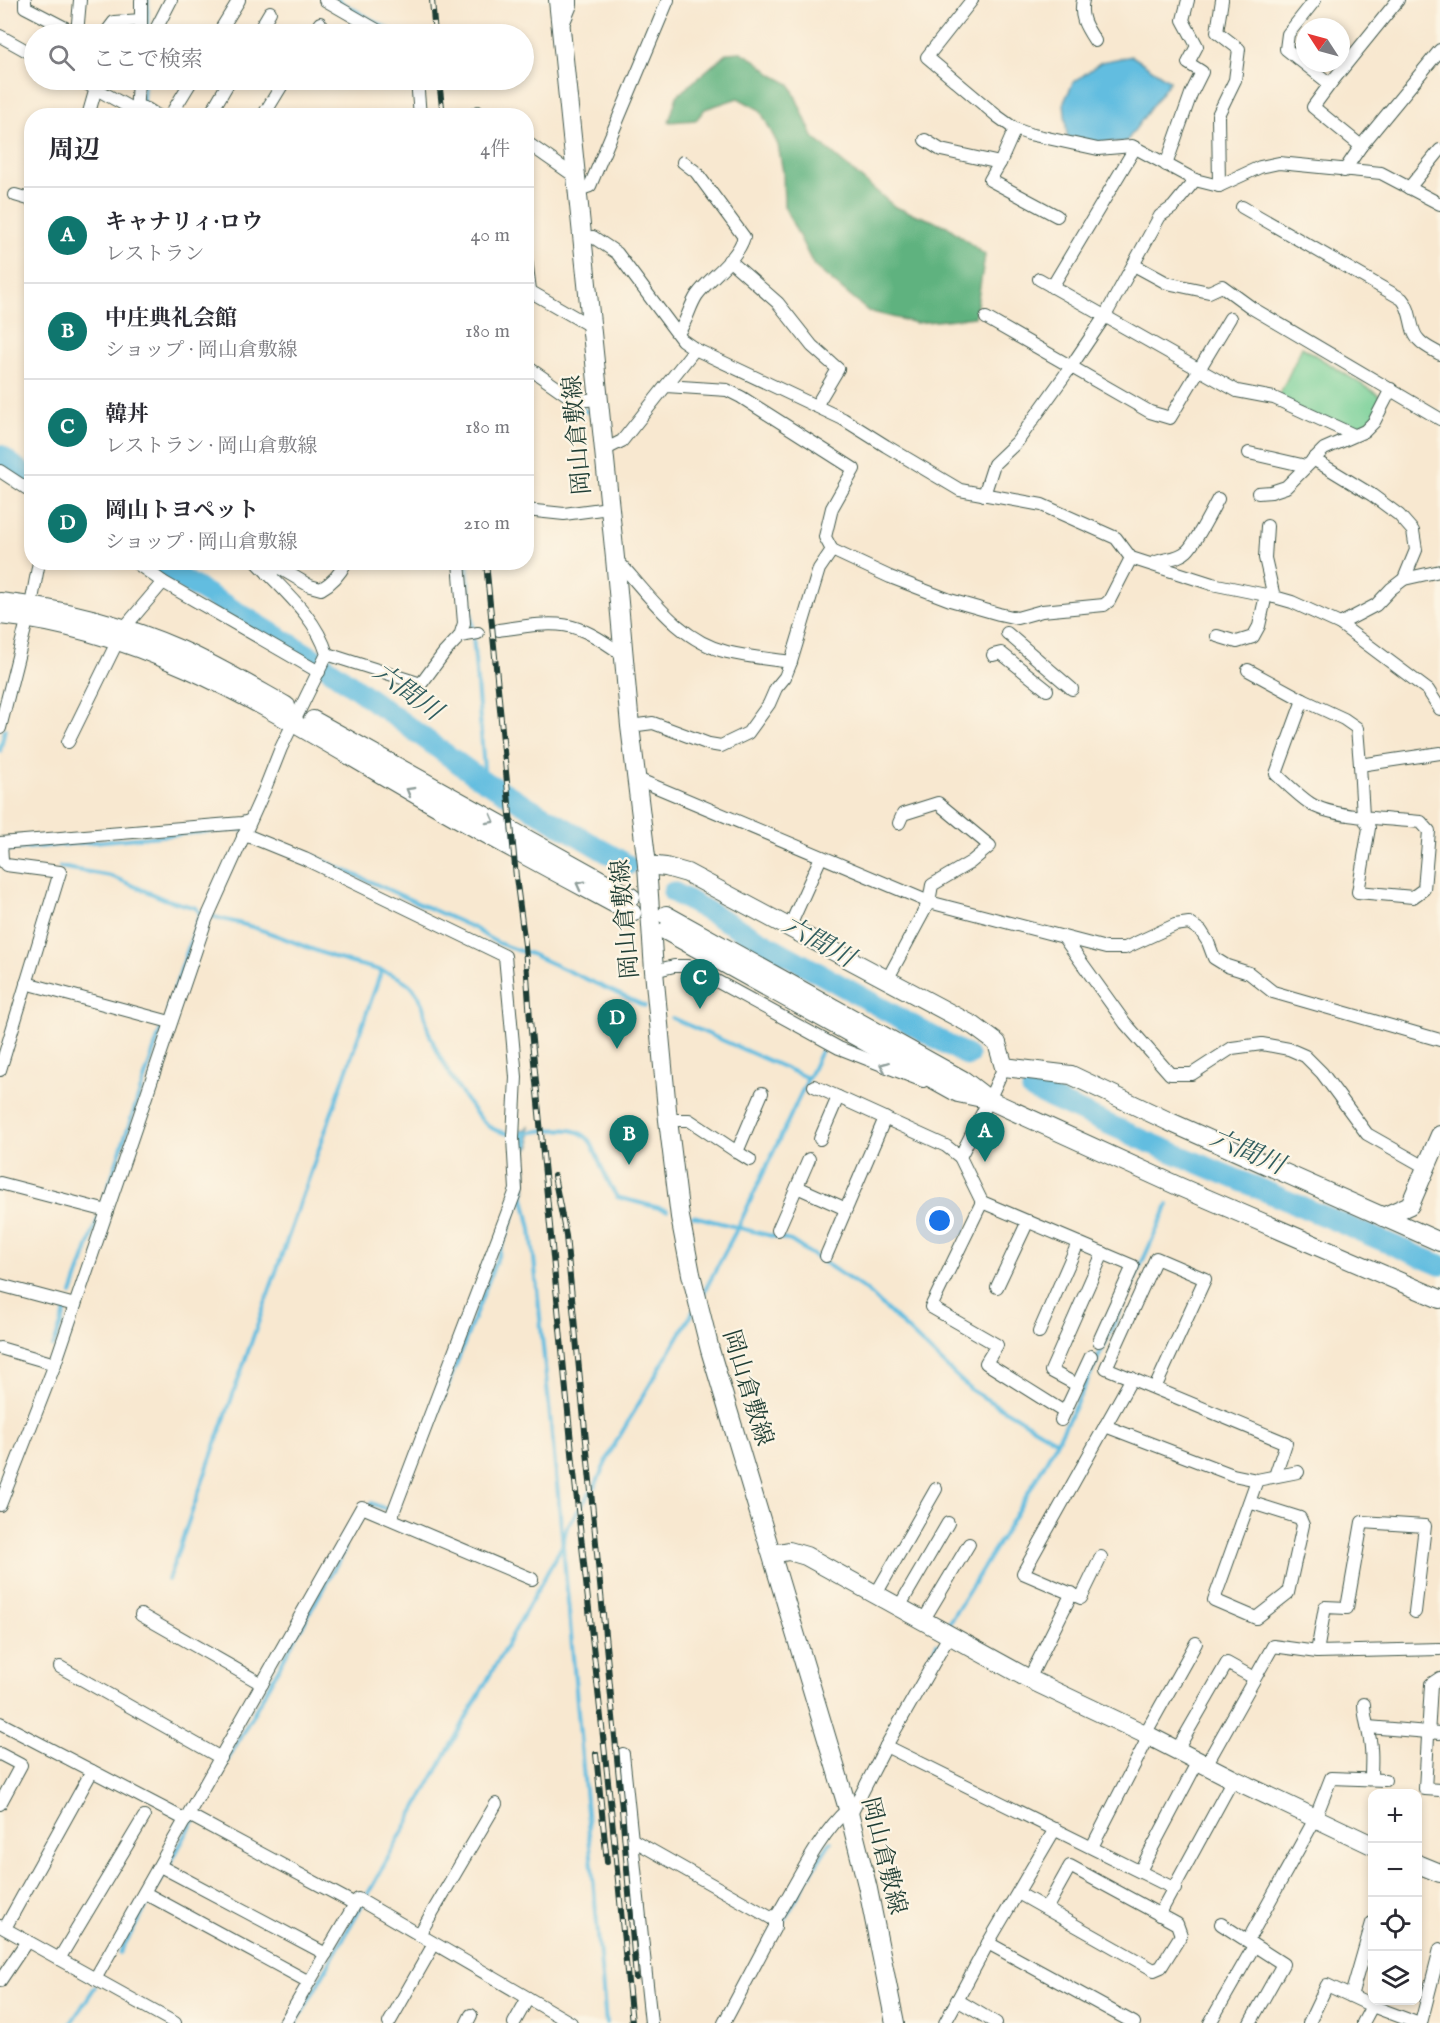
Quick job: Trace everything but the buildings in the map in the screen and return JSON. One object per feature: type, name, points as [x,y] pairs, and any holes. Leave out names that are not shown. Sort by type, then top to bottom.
[{"type":"street","points":[[25,0],[25,7],[58,24]]},
{"type":"street","points":[[78,24],[80,0]]},
{"type":"street","points":[[141,0],[142,24]]},
{"type":"street","points":[[159,24],[171,0]]},
{"type":"street","points":[[224,24],[239,0]]},
{"type":"street","points":[[325,0],[367,24]]},
{"type":"street","name":"岡山倉敷線","points":[[558,0],[635,778],[647,865],[668,1120],[680,1217],[700,1314],[849,1812],[883,1954],[895,2023]]},
{"type":"street","points":[[561,28],[572,0]]},
{"type":"street","points":[[534,149],[577,184],[590,186],[668,0]]},
{"type":"street","points":[[972,0],[927,57],[1015,129],[1098,149],[1132,146],[1195,180],[1219,186],[1260,167],[1279,163],[1381,174],[1440,204]]},
{"type":"street","points":[[1083,0],[1081,10],[1083,21],[1095,41]]},
{"type":"street","points":[[1166,165],[1191,94],[1202,72],[1188,63],[1197,46],[1183,20],[1188,0]]},
{"type":"street","points":[[1219,186],[1218,115],[1235,80],[1239,48],[1217,32],[1222,0]]},
{"type":"street","points":[[1316,0],[1288,34],[1286,49],[1330,84]]},
{"type":"street","points":[[1361,146],[1313,107],[1398,0]]},
{"type":"street","points":[[263,24],[270,12]]},
{"type":"street","points":[[112,24],[141,20]]},
{"type":"street","points":[[0,36],[24,49]]},
{"type":"street","points":[[1344,171],[1361,146],[1440,50]]},
{"type":"street","points":[[90,108],[95,90]]},
{"type":"street","points":[[100,90],[138,108]]},
{"type":"street","points":[[139,90],[142,108]]},
{"type":"street","points":[[175,108],[186,90]]},
{"type":"street","points":[[213,108],[224,90]]},
{"type":"street","points":[[267,108],[275,90]]},
{"type":"street","points":[[418,90],[419,108]]},
{"type":"street","points":[[1015,129],[990,180],[1057,216]]},
{"type":"street","points":[[925,140],[941,150],[1000,163]]},
{"type":"street","points":[[1052,287],[1135,148]]},
{"type":"street","points":[[1409,188],[1440,150]]},
{"type":"street","points":[[678,333],[696,297],[742,244],[744,237],[696,172],[683,162]]},
{"type":"street","points":[[984,495],[994,464],[1017,442],[1105,316],[1160,216],[1173,207],[1195,180]]},
{"type":"street","points":[[15,195],[24,198]]},
{"type":"street","points":[[1242,207],[1402,299],[1410,313],[1418,340],[1440,354]]},
{"type":"street","points":[[583,238],[593,237],[617,254],[682,340],[694,349],[843,419],[960,490],[1042,505],[1116,537],[1131,558],[1212,584],[1292,602],[1340,624],[1434,688],[1440,709]]},
{"type":"street","points":[[729,260],[778,303],[812,346],[838,369],[816,406]]},
{"type":"street","points":[[1134,265],[1167,283],[1209,292],[1222,286],[1252,308],[1440,419]]},
{"type":"street","points":[[1039,279],[1237,391],[1274,398],[1354,435]]},
{"type":"street","points":[[534,295],[592,327]]},
{"type":"street","points":[[986,318],[1150,412],[1170,418],[1230,318]]},
{"type":"street","points":[[602,447],[610,447],[622,441],[694,349]]},
{"type":"street","points":[[534,372],[576,401],[598,399]]},
{"type":"street","points":[[666,386],[727,390],[854,469],[832,508],[825,537],[832,550],[890,578],[950,600],[1017,618],[1042,611],[1104,605],[1109,601],[1131,558]]},
{"type":"street","points":[[1258,493],[1286,487],[1324,449],[1365,431],[1374,422],[1391,389]]},
{"type":"street","points":[[1249,453],[1310,462],[1372,495],[1399,515],[1413,531],[1416,550],[1404,579]]},
{"type":"street","points":[[0,471],[24,487]]},
{"type":"street","points":[[1152,564],[1159,560],[1174,558],[1187,551],[1218,499]]},
{"type":"street","points":[[534,511],[564,514],[609,508]]},
{"type":"street","points":[[1217,636],[1237,642],[1253,637],[1259,626],[1270,596],[1265,558],[1267,526]]},
{"type":"street","points":[[630,726],[653,723],[709,744],[721,746],[748,733],[769,704],[791,662],[819,569],[832,550]]},
{"type":"street","points":[[615,558],[681,630],[725,652],[791,662]]},
{"type":"street","points":[[0,728],[37,570]]},
{"type":"street","points":[[146,570],[163,582],[323,664],[421,684],[444,653],[471,634],[464,622],[460,570]]},
{"type":"street","points":[[0,1505],[55,1364],[208,916],[245,829],[260,801],[281,748],[323,664],[322,640],[312,621],[264,570]]},
{"type":"street","points":[[268,574],[274,570]]},
{"type":"street","points":[[283,570],[310,586],[321,589],[327,586],[342,570]]},
{"type":"street","points":[[1340,624],[1376,605],[1404,579],[1440,571]]},
{"type":"street","points":[[68,742],[121,634],[163,582]]},
{"type":"street","points":[[0,602],[29,611],[80,616],[121,634],[181,650],[296,718],[632,905]]},
{"type":"street","points":[[0,615],[29,611]]},
{"type":"street","points":[[1017,618],[992,658],[1001,654],[1047,690]]},
{"type":"street","points":[[499,630],[542,624],[564,624],[581,628],[600,638],[623,655]]},
{"type":"street","points":[[1008,633],[1072,688]]},
{"type":"street","points":[[1248,670],[1344,719],[1357,728],[1363,816],[1368,828],[1358,892],[1413,897],[1424,889],[1429,831],[1421,822],[1363,816],[1329,811],[1312,805],[1276,774],[1303,700]]},
{"type":"street","points":[[1360,765],[1440,753]]},
{"type":"street","points":[[635,778],[929,903],[1106,948],[1125,948],[1175,925],[1189,923],[1201,931],[1214,957],[1227,966],[1249,973],[1273,992],[1440,1040]]},
{"type":"street","points":[[886,980],[929,903],[932,885],[971,862],[990,846],[938,803],[903,814],[899,823]]},
{"type":"street","points":[[0,1070],[60,872],[6,865],[2,860],[1,847],[242,823],[251,837],[304,859],[505,956],[516,1077],[513,1134],[516,1190],[392,1514]]},
{"type":"street","points":[[789,928],[821,857]]},
{"type":"street","points":[[647,865],[687,873],[974,1026],[997,1043],[1004,1067],[960,1156]]},
{"type":"street","points":[[958,1093],[666,923],[963,1080],[989,1100]]},
{"type":"street","points":[[1064,938],[1125,1023],[1170,1074],[1192,1074],[1232,1048],[1262,1044],[1289,1049],[1305,1056],[1322,1073],[1366,1134],[1427,1168]]},
{"type":"street","points":[[654,970],[689,966],[839,1048],[958,1093],[989,1100],[1180,1187],[1440,1299]]},
{"type":"street","points":[[26,983],[170,1022]]},
{"type":"street","points":[[1004,1067],[1071,1075],[1170,1122],[1434,1239]]},
{"type":"street","points":[[814,1086],[946,1146],[960,1156],[982,1202],[1133,1266],[1099,1341]]},
{"type":"street","points":[[736,1152],[762,1093]]},
{"type":"street","points":[[820,1139],[838,1098]]},
{"type":"street","points":[[826,1256],[885,1118]]},
{"type":"street","points":[[668,1120],[689,1120],[750,1160]]},
{"type":"street","points":[[1383,1217],[1410,1204],[1440,1135]]},
{"type":"street","points":[[778,1230],[809,1159]]},
{"type":"street","points":[[0,1183],[107,1211]]},
{"type":"street","points":[[796,1187],[846,1209]]},
{"type":"street","points":[[982,1202],[931,1307],[996,1345],[986,1363],[1063,1416],[1091,1356]]},
{"type":"street","points":[[1410,1204],[1434,1239]]},
{"type":"street","points":[[998,1287],[1029,1221]]},
{"type":"street","points":[[1040,1332],[1078,1243]]},
{"type":"street","points":[[1077,1385],[1051,1371],[1103,1253]]},
{"type":"street","points":[[1155,1388],[1205,1279],[1156,1258],[1106,1368],[1286,1443],[1275,1476]]},
{"type":"street","points":[[0,1285],[75,1305]]},
{"type":"street","points":[[0,1348],[55,1364]]},
{"type":"street","points":[[1101,1557],[1081,1598],[1023,1573],[1132,1378]]},
{"type":"street","points":[[1105,1426],[1233,1475],[1257,1480],[1298,1472]]},
{"type":"street","points":[[1249,1502],[1300,1518],[1304,1525],[1288,1593],[1256,1618],[1214,1600],[1249,1502],[1257,1480]]},
{"type":"street","points":[[876,1594],[936,1489]]},
{"type":"street","points":[[95,1979],[165,1868],[221,1758],[362,1507],[392,1514],[532,1579]]},
{"type":"street","points":[[1317,1652],[1325,1607],[1347,1608],[1362,1522],[1425,1526],[1415,1612]]},
{"type":"street","points":[[899,1607],[948,1523]]},
{"type":"street","points":[[923,1621],[969,1544]]},
{"type":"street","points":[[772,1554],[789,1551],[806,1556],[1029,1678],[1368,1843]]},
{"type":"street","points":[[1029,1678],[1071,1593]]},
{"type":"street","points":[[141,1615],[262,1684]]},
{"type":"street","points":[[724,2023],[775,1927],[775,1917],[821,1841],[839,1816],[849,1812],[949,1636]]},
{"type":"street","points":[[1092,1848],[1147,1735],[1196,1643]]},
{"type":"street","points":[[1140,1871],[1273,1646],[1317,1652],[1440,1649]]},
{"type":"street","points":[[1177,1750],[1227,1663],[1254,1678]]},
{"type":"street","points":[[60,1667],[221,1758]]},
{"type":"street","points":[[1440,1678],[1431,1684],[1434,1732],[1425,1789],[1440,1790]]},
{"type":"street","points":[[1364,1704],[1364,1720],[1368,1727],[1372,1750],[1371,1778]]},
{"type":"street","points":[[0,1723],[92,1771],[360,1902],[571,2023]]},
{"type":"street","points":[[1368,1727],[1434,1732]]},
{"type":"street","points":[[886,1746],[1174,1889]]},
{"type":"street","points":[[0,1754],[21,1765],[1,1801]]},
{"type":"street","points":[[623,1754],[651,2023]]},
{"type":"street","points":[[92,1771],[2,1927],[175,2023]]},
{"type":"street","points":[[1209,2023],[1315,1819],[1331,1778],[1385,1779]]},
{"type":"street","points":[[1159,1915],[1233,1779]]},
{"type":"street","points":[[419,1935],[496,1804]]},
{"type":"street","points":[[59,1959],[144,1817]]},
{"type":"street","points":[[945,2023],[988,1943],[1055,1829]]},
{"type":"street","points":[[633,1840],[771,1918],[775,1917]]},
{"type":"street","points":[[1017,1893],[1154,1970],[1161,1967],[1181,1935],[1177,1924],[1070,1866],[1046,1909]]},
{"type":"street","points":[[1422,1866],[1440,1873]]},
{"type":"street","points":[[165,1868],[326,1954]]},
{"type":"street","points":[[149,1895],[309,1982]]},
{"type":"street","points":[[285,2023],[360,1902]]},
{"type":"street","points":[[1221,1924],[1253,1939],[1283,1964],[1250,2023]]},
{"type":"street","points":[[1351,1996],[1368,1937]]},
{"type":"street","points":[[0,1981],[27,1941]]},
{"type":"street","points":[[988,1943],[1134,2023]]},
{"type":"street","points":[[389,2023],[434,1944]]},
{"type":"street","points":[[1309,2023],[1327,1985],[1372,2006],[1419,2023],[1437,1975],[1440,1949]]},
{"type":"street","points":[[514,2023],[528,1998]]},
{"type":"street","points":[[957,2000],[996,2023]]},
{"type":"street","points":[[1363,2023],[1372,2006]]},
{"type":"green space","points":[[741,52],[790,84],[813,137],[895,207],[947,226],[985,255],[975,317],[916,323],[868,311],[814,266],[784,206],[783,172],[778,145],[760,110],[738,98],[705,109],[696,120],[669,122],[677,96],[727,53]]},
{"type":"green space","points":[[1302,347],[1382,397],[1372,420],[1354,434],[1277,400]]},
{"type":"water","points":[[1132,56],[1170,81],[1126,142],[1094,143],[1067,137],[1064,102],[1073,83],[1101,62]]},
{"type":"water","points":[[529,1126],[531,1146],[526,1151],[526,1191],[520,1193],[518,1130]]},
{"type":"waterway","points":[[147,24],[148,0]]},
{"type":"waterway","points":[[337,0],[379,24]]},
{"type":"waterway","points":[[142,108],[143,90]]},
{"type":"waterway","points":[[577,405],[587,412]]},
{"type":"waterway","name":"六間川","points":[[0,455],[24,474]]},
{"type":"waterway","name":"六間川","points":[[167,570],[317,660],[476,776],[628,865]]},
{"type":"waterway","points":[[468,570],[485,781]]},
{"type":"waterway","points":[[0,751],[5,729]]},
{"type":"waterway","points":[[4,850],[244,830]]},
{"type":"waterway","points":[[313,856],[476,929],[502,945],[531,954],[645,1006]]},
{"type":"waterway","points":[[60,867],[111,876],[164,899],[196,908],[200,913],[243,924],[339,959],[399,977],[418,994],[434,1045],[473,1110],[490,1127],[511,1134]]},
{"type":"waterway","name":"六間川","points":[[673,892],[968,1056]]},
{"type":"waterway","points":[[168,1009],[200,913]]},
{"type":"waterway","points":[[168,1580],[381,972]]},
{"type":"waterway","points":[[849,1000],[854,992]]},
{"type":"waterway","points":[[672,1018],[808,1078]]},
{"type":"waterway","points":[[105,1197],[163,1023]]},
{"type":"waterway","points":[[702,1296],[738,1227],[821,1051]]},
{"type":"waterway","name":"六間川","points":[[1032,1090],[1148,1142],[1440,1265]]},
{"type":"waterway","points":[[527,1133],[570,1130],[582,1134],[590,1141],[617,1197],[667,1210]]},
{"type":"waterway","points":[[1185,1168],[1189,1159]]},
{"type":"waterway","points":[[522,1189],[531,1229],[561,1524],[606,2023]]},
{"type":"waterway","points":[[435,1419],[522,1194]]},
{"type":"waterway","points":[[948,1624],[1007,1529],[1062,1432],[1168,1205]]},
{"type":"waterway","points":[[693,1216],[791,1241],[866,1290],[971,1390],[1057,1441]]},
{"type":"waterway","points":[[72,1294],[98,1218]]},
{"type":"waterway","points":[[53,1347],[66,1310]]},
{"type":"waterway","points":[[296,2023],[562,1546],[567,1527],[596,1484],[612,1449],[694,1310]]},
{"type":"waterway","points":[[36,1398],[45,1370]]},
{"type":"waterway","points":[[368,1508],[371,1503],[391,1511]]},
{"type":"waterway","points":[[120,1953],[345,1549]]},
{"type":"waterway","points":[[932,1654],[937,1644]]},
{"type":"waterway","points":[[780,1928],[831,1841]]},
{"type":"waterway","points":[[71,2023],[95,1987]]},
{"type":"railway","points":[[432,0],[434,24]]},
{"type":"railway","points":[[440,90],[442,108]]},
{"type":"railway","points":[[487,570],[516,877],[525,945],[530,1020],[574,1473],[632,2023]]},
{"type":"railway","points":[[554,1176],[566,1236],[622,1809],[636,1978]]},
{"type":"railway","points":[[596,1754],[607,1862]]},
{"type":"place","name":"韓丼","points":[[700,1009]]},
{"type":"place","name":"岡山トヨペット","points":[[617,1049]]},
{"type":"place","name":"キャナリィ·ロウ","points":[[985,1162]]},
{"type":"place","name":"中庄典礼会館","points":[[629,1165]]}]
